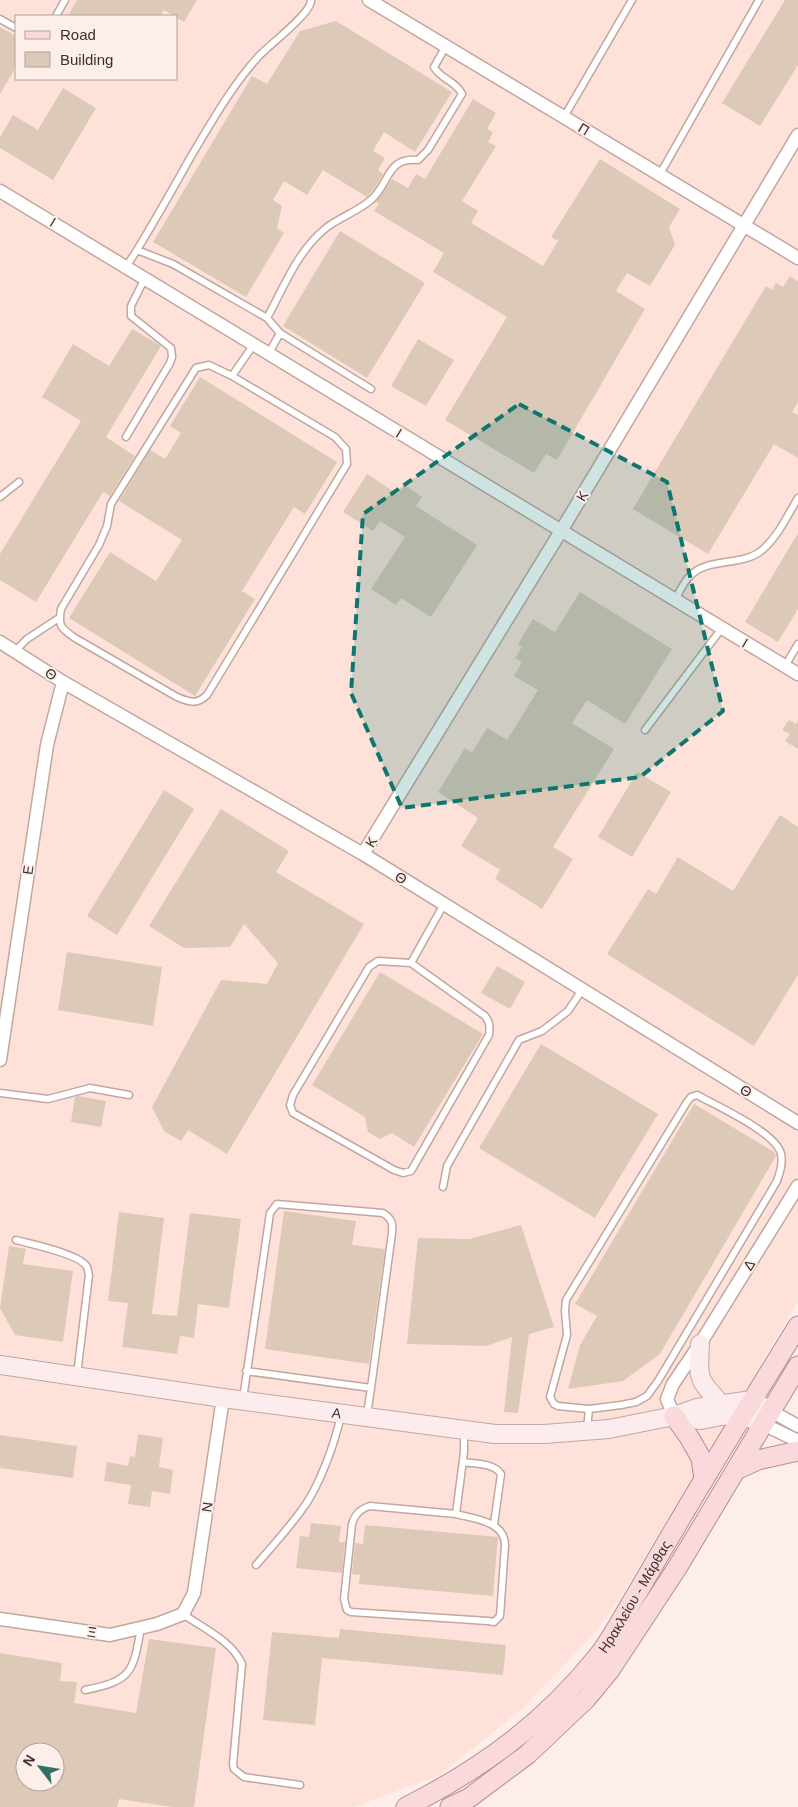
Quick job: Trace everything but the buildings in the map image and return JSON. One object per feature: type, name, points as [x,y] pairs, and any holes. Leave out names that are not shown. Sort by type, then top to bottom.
[{"type":"main road","name":"Ηρακλείου - Μάρθας","points":[[406,1807],[439,1790],[487,1761],[533,1724],[577,1681],[599,1655],[798,1326]]},
{"type":"main road","name":"Ηρακλείου - Μάρθας","points":[[450,1807],[469,1798],[528,1754],[586,1699],[610,1670],[677,1568],[798,1366]]},
{"type":"main road","points":[[674,1416],[701,1458],[704,1479]]},
{"type":"main road","points":[[736,1470],[758,1460],[798,1451]]},
{"type":"street","name":"Π","points":[[369,0],[798,258]]},
{"type":"street","name":"Κ","points":[[363,854],[561,531],[798,135]]},
{"type":"street","name":"Ι","points":[[0,191],[798,674]]},
{"type":"street","name":"Θ","points":[[0,642],[63,682],[363,854],[798,1123]]},
{"type":"street","name":"Ε","points":[[0,1060],[47,745],[63,682]]},
{"type":"street","name":"Δ","points":[[674,1416],[667,1399],[673,1384],[798,1186]]},
{"type":"street","points":[[700,1344],[698,1372],[702,1384],[721,1404]]},
{"type":"street","name":"Α","points":[[0,1365],[222,1398],[464,1430],[515,1434],[587,1432],[609,1429],[674,1416],[696,1408],[721,1404],[747,1408]]},
{"type":"street","name":"Ν","points":[[182,1614],[194,1593],[222,1398]]},
{"type":"street","points":[[747,1408],[767,1418],[798,1441]]},
{"type":"street","name":"Α","points":[[674,1416],[701,1420],[747,1408]]},
{"type":"street","points":[[767,1418],[798,1426]]},
{"type":"street","name":"Ξ","points":[[0,1619],[110,1635],[157,1624],[182,1614]]},
{"type":"lane","points":[[57,15],[65,0]]},
{"type":"lane","points":[[126,267],[211,122],[238,80],[284,31],[305,15],[312,5],[312,0]]},
{"type":"lane","points":[[564,117],[632,0]]},
{"type":"lane","points":[[660,174],[758,0]]},
{"type":"lane","points":[[0,19],[15,27]]},
{"type":"lane","points":[[266,318],[305,249],[326,228],[372,199],[399,162],[407,159],[418,160],[428,150],[462,94],[458,87],[436,71],[434,67],[446,46]]},
{"type":"lane","points":[[137,250],[173,264],[266,318],[280,333],[371,389]]},
{"type":"lane","points":[[126,437],[172,357],[171,348],[131,316],[131,306],[145,278]]},
{"type":"lane","points":[[269,353],[280,333]]},
{"type":"lane","points":[[232,376],[254,344]]},
{"type":"lane","points":[[209,365],[232,376],[335,437],[346,449],[348,464],[207,694],[195,702],[178,697],[62,629],[59,618],[60,609],[99,545],[108,526],[111,504],[196,368],[209,365]]},
{"type":"lane","points":[[0,497],[19,482]]},
{"type":"lane","points":[[675,600],[689,576],[700,569],[750,557],[760,551],[777,533],[798,498]]},
{"type":"lane","points":[[15,651],[26,638],[59,618]]},
{"type":"lane","points":[[645,730],[722,628]]},
{"type":"lane","points":[[785,666],[798,644]]},
{"type":"lane","points":[[411,963],[444,904]]},
{"type":"lane","points":[[378,961],[411,963],[485,1016],[490,1025],[489,1035],[410,1171],[403,1173],[293,1113],[290,1105],[293,1096],[369,967],[378,961]]},
{"type":"lane","points":[[443,1186],[447,1166],[519,1040],[542,1031],[568,1011],[582,990]]},
{"type":"lane","points":[[0,1093],[48,1099],[90,1088],[129,1095]]},
{"type":"lane","points":[[697,1095],[761,1130],[775,1142],[781,1152],[782,1164],[778,1181],[658,1381],[647,1396],[621,1405],[589,1409],[558,1406],[550,1397],[568,1335],[565,1310],[566,1300],[687,1102],[691,1097],[697,1095]]},
{"type":"lane","points":[[242,1400],[270,1213],[274,1206],[281,1204],[384,1213],[392,1221],[392,1227],[366,1417]]},
{"type":"lane","points":[[16,1240],[61,1252],[83,1261],[88,1267],[89,1275],[77,1376]]},
{"type":"lane","points":[[246,1371],[371,1388]]},
{"type":"lane","points":[[587,1432],[589,1409]]},
{"type":"lane","points":[[256,1565],[302,1510],[317,1484],[338,1428],[341,1413]]},
{"type":"lane","points":[[456,1514],[463,1462],[464,1430]]},
{"type":"lane","points":[[463,1462],[492,1466],[499,1471],[501,1477],[494,1524]]},
{"type":"lane","points":[[370,1506],[456,1514],[494,1524],[505,1540],[502,1612],[494,1622],[351,1612],[348,1610],[344,1599],[352,1524],[357,1513],[362,1509],[370,1506]]},
{"type":"lane","points":[[182,1614],[228,1645],[238,1654],[242,1664],[234,1769],[244,1777],[300,1785]]},
{"type":"lane","points":[[85,1690],[106,1686],[121,1680],[131,1671],[141,1628]]},
{"type":"highlighted area","points":[[519,404],[667,482],[723,711],[640,777],[402,808],[351,693],[363,514]]},
{"type":"shaded area","points":[[0,0],[798,0],[798,1302],[620,1598],[594,1634],[522,1709],[440,1775],[354,1807],[0,1807]]}]
